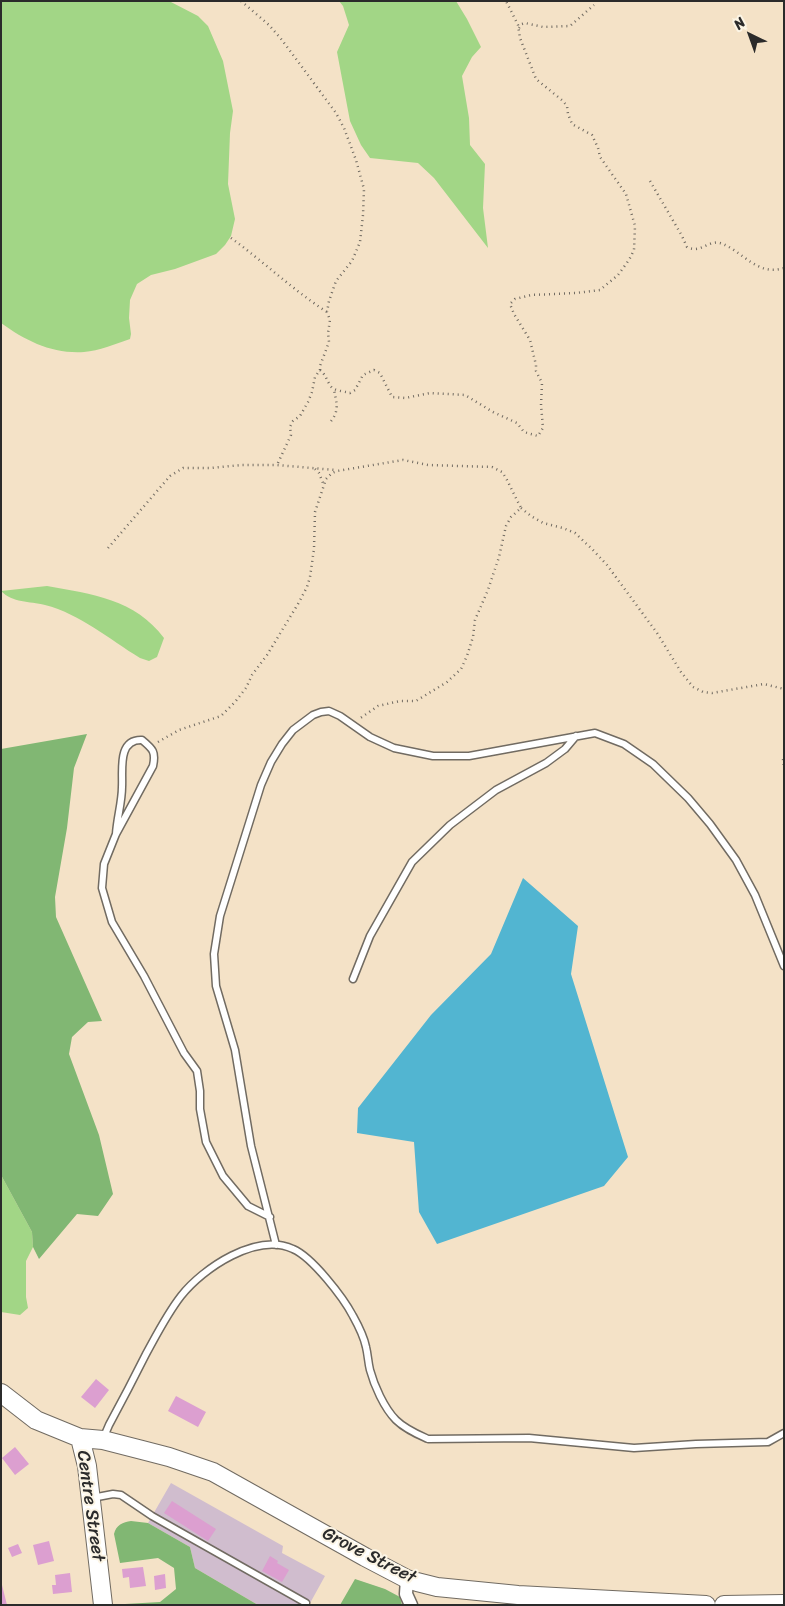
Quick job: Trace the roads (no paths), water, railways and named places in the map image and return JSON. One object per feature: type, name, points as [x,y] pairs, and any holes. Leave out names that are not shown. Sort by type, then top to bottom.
[{"type":"main road","name":"Centre Street","points":[[1,1393],[36,1420],[80,1438],[87,1466],[103,1605]]},
{"type":"main road","name":"Grove Street","points":[[80,1438],[103,1440],[169,1457],[213,1472],[407,1579],[437,1587],[518,1600],[699,1604]]},
{"type":"main road","points":[[724,1605],[784,1604]]},
{"type":"street","points":[[407,1579],[406,1594],[411,1605]]},
{"type":"lane","points":[[276,1245],[251,1146],[235,1050],[216,986],[214,954],[220,916],[260,785],[282,744],[293,730],[312,715],[329,711],[370,737],[394,748],[433,756],[469,756],[595,733],[624,744],[653,764],[688,798],[736,860],[755,895],[784,966]]},
{"type":"lane","points":[[353,979],[370,936],[412,862],[450,825],[496,790],[546,763],[565,749],[576,736]]},
{"type":"lane","points":[[116,834],[122,787],[122,764],[126,747],[132,742],[142,740],[153,751],[155,757],[153,766],[116,834],[104,864],[102,888],[112,922],[144,976],[180,1046],[197,1071],[200,1109],[206,1142],[223,1176],[248,1206],[270,1217]]},
{"type":"lane","points":[[103,1440],[109,1425],[163,1323],[182,1295],[205,1273],[227,1258],[261,1245],[285,1246],[294,1249],[303,1255],[339,1292],[354,1317],[366,1346],[370,1370],[380,1397],[396,1420],[413,1433],[428,1438],[529,1438],[634,1448],[768,1442],[784,1433]]},
{"type":"lane","points":[[91,1498],[113,1494],[121,1495],[160,1520],[306,1603]]},
{"type":"water","points":[[523,878],[578,926],[571,974],[628,1157],[604,1186],[437,1244],[419,1212],[414,1142],[357,1133],[358,1108],[431,1015],[491,954]]}]
